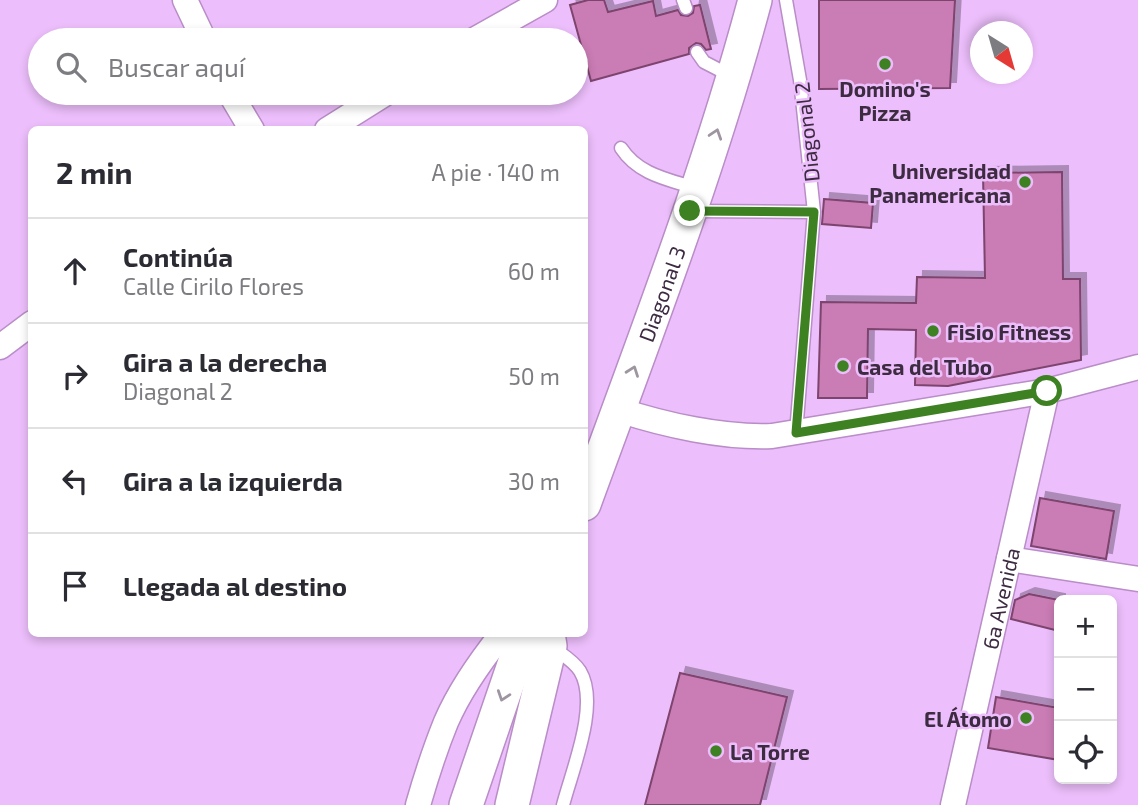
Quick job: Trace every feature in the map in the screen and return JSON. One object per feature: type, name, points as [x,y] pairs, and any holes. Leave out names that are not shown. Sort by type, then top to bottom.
[{"type":"main road","name":"Diagonal 3","points":[[588,494],[694,200],[734,77],[755,0]]},
{"type":"main road","points":[[467,805],[522,641],[542,638],[512,805]]},
{"type":"street","points":[[185,0],[198,28]]},
{"type":"street","points":[[495,28],[545,0]]},
{"type":"street","points":[[237,105],[250,126]]},
{"type":"street","points":[[333,126],[367,105]]},
{"type":"street","points":[[0,347],[28,326]]},
{"type":"street","points":[[619,410],[653,421],[750,437],[796,433],[1047,391],[1138,367]]},
{"type":"street","name":"6a Avenida","points":[[953,805],[1047,391]]},
{"type":"street","points":[[1009,559],[1138,579]]},
{"type":"street","points":[[418,805],[447,719],[488,651],[500,637]]},
{"type":"lane","name":"Diagonal 2","points":[[786,0],[800,80],[814,212],[796,433]]},
{"type":"lane","points":[[697,52],[713,68],[734,77]]},
{"type":"lane","points":[[621,148],[628,159],[694,200],[814,212]]},
{"type":"lane","points":[[542,638],[572,661],[581,673],[587,691],[587,711],[563,805]]},
{"type":"building","points":[[588,0],[604,0],[608,12],[653,1],[656,16],[678,10],[681,15],[688,16],[693,13],[694,6],[700,5],[711,49],[706,50],[696,43],[689,48],[689,54],[591,81],[588,70],[588,28],[576,28],[570,5]]},
{"type":"building","points":[[819,0],[955,0],[950,88],[819,89]]},
{"type":"building","points":[[1062,172],[1063,279],[1080,279],[1081,360],[948,386],[915,385],[916,330],[868,329],[867,398],[818,398],[821,302],[916,303],[917,277],[985,278],[983,173]]},
{"type":"building","points":[[824,199],[873,203],[871,228],[822,224]]},
{"type":"building","points":[[1040,498],[1114,511],[1106,559],[1031,546]]},
{"type":"building","points":[[1029,594],[1054,599],[1054,630],[1011,619],[1015,600]]},
{"type":"building","name":"La Torre","points":[[680,673],[787,697],[760,805],[645,805]]},
{"type":"building","points":[[996,697],[1054,707],[1054,759],[988,748]]},
{"type":"place","name":"Domino's Pizza","points":[[885,64]]},
{"type":"place","name":"Universidad Panamericana","points":[[1025,182]]},
{"type":"place","name":"Fisio Fitness","points":[[933,331]]},
{"type":"place","name":"Casa del Tubo","points":[[843,366]]},
{"type":"place","name":"El Átomo","points":[[1026,718]]},
{"type":"place","name":"La Torre","points":[[716,751]]},
{"type":"route","points":[[690,211],[814,212],[796,433],[1047,391]]}]
